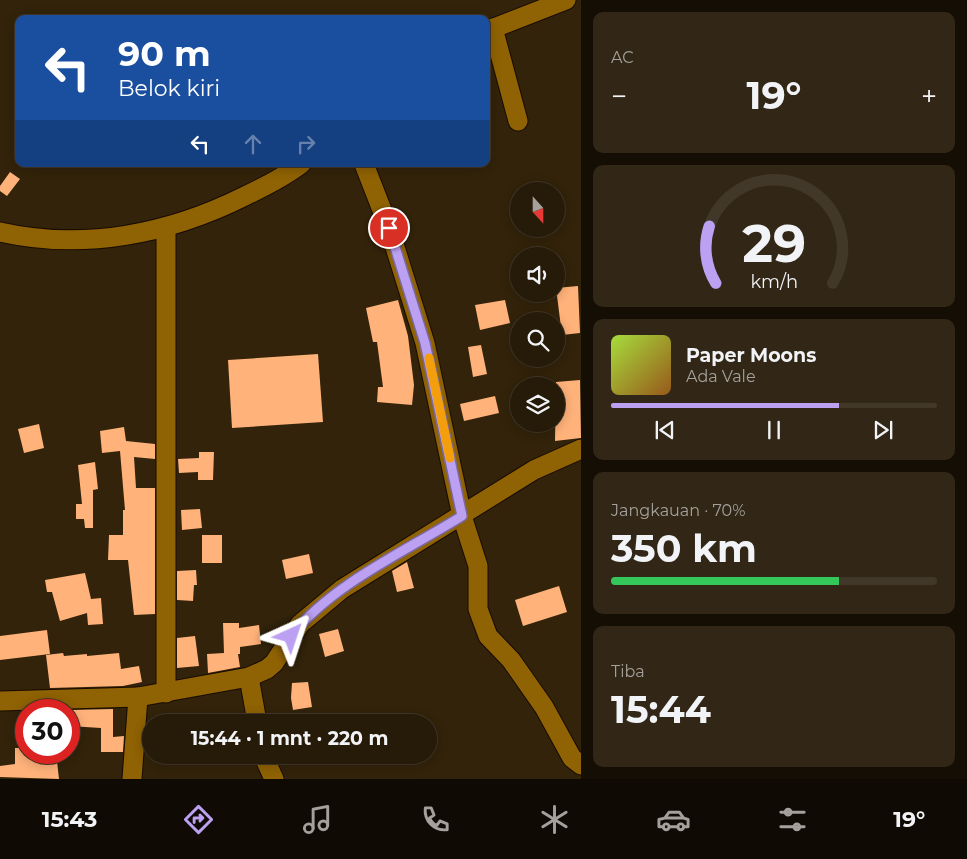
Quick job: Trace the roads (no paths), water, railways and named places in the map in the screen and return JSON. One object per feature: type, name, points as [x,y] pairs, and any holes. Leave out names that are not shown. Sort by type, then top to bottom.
[{"type":"street","points":[[518,121],[490,30],[566,0]]},
{"type":"street","points":[[0,232],[24,236],[90,240],[117,238],[166,228],[225,206],[260,189],[296,167]]},
{"type":"street","points":[[365,167],[389,228],[425,343],[462,516],[478,566],[478,609],[488,636],[511,660],[544,707],[572,758],[581,765]]},
{"type":"street","points":[[166,228],[166,693]]},
{"type":"street","points":[[0,701],[138,697],[249,677],[267,669],[274,663],[300,624],[342,589],[534,470],[581,449]]},
{"type":"street","points":[[249,677],[256,714]]},
{"type":"street","points":[[132,779],[138,697]]},
{"type":"street","points":[[267,764],[274,779]]}]
